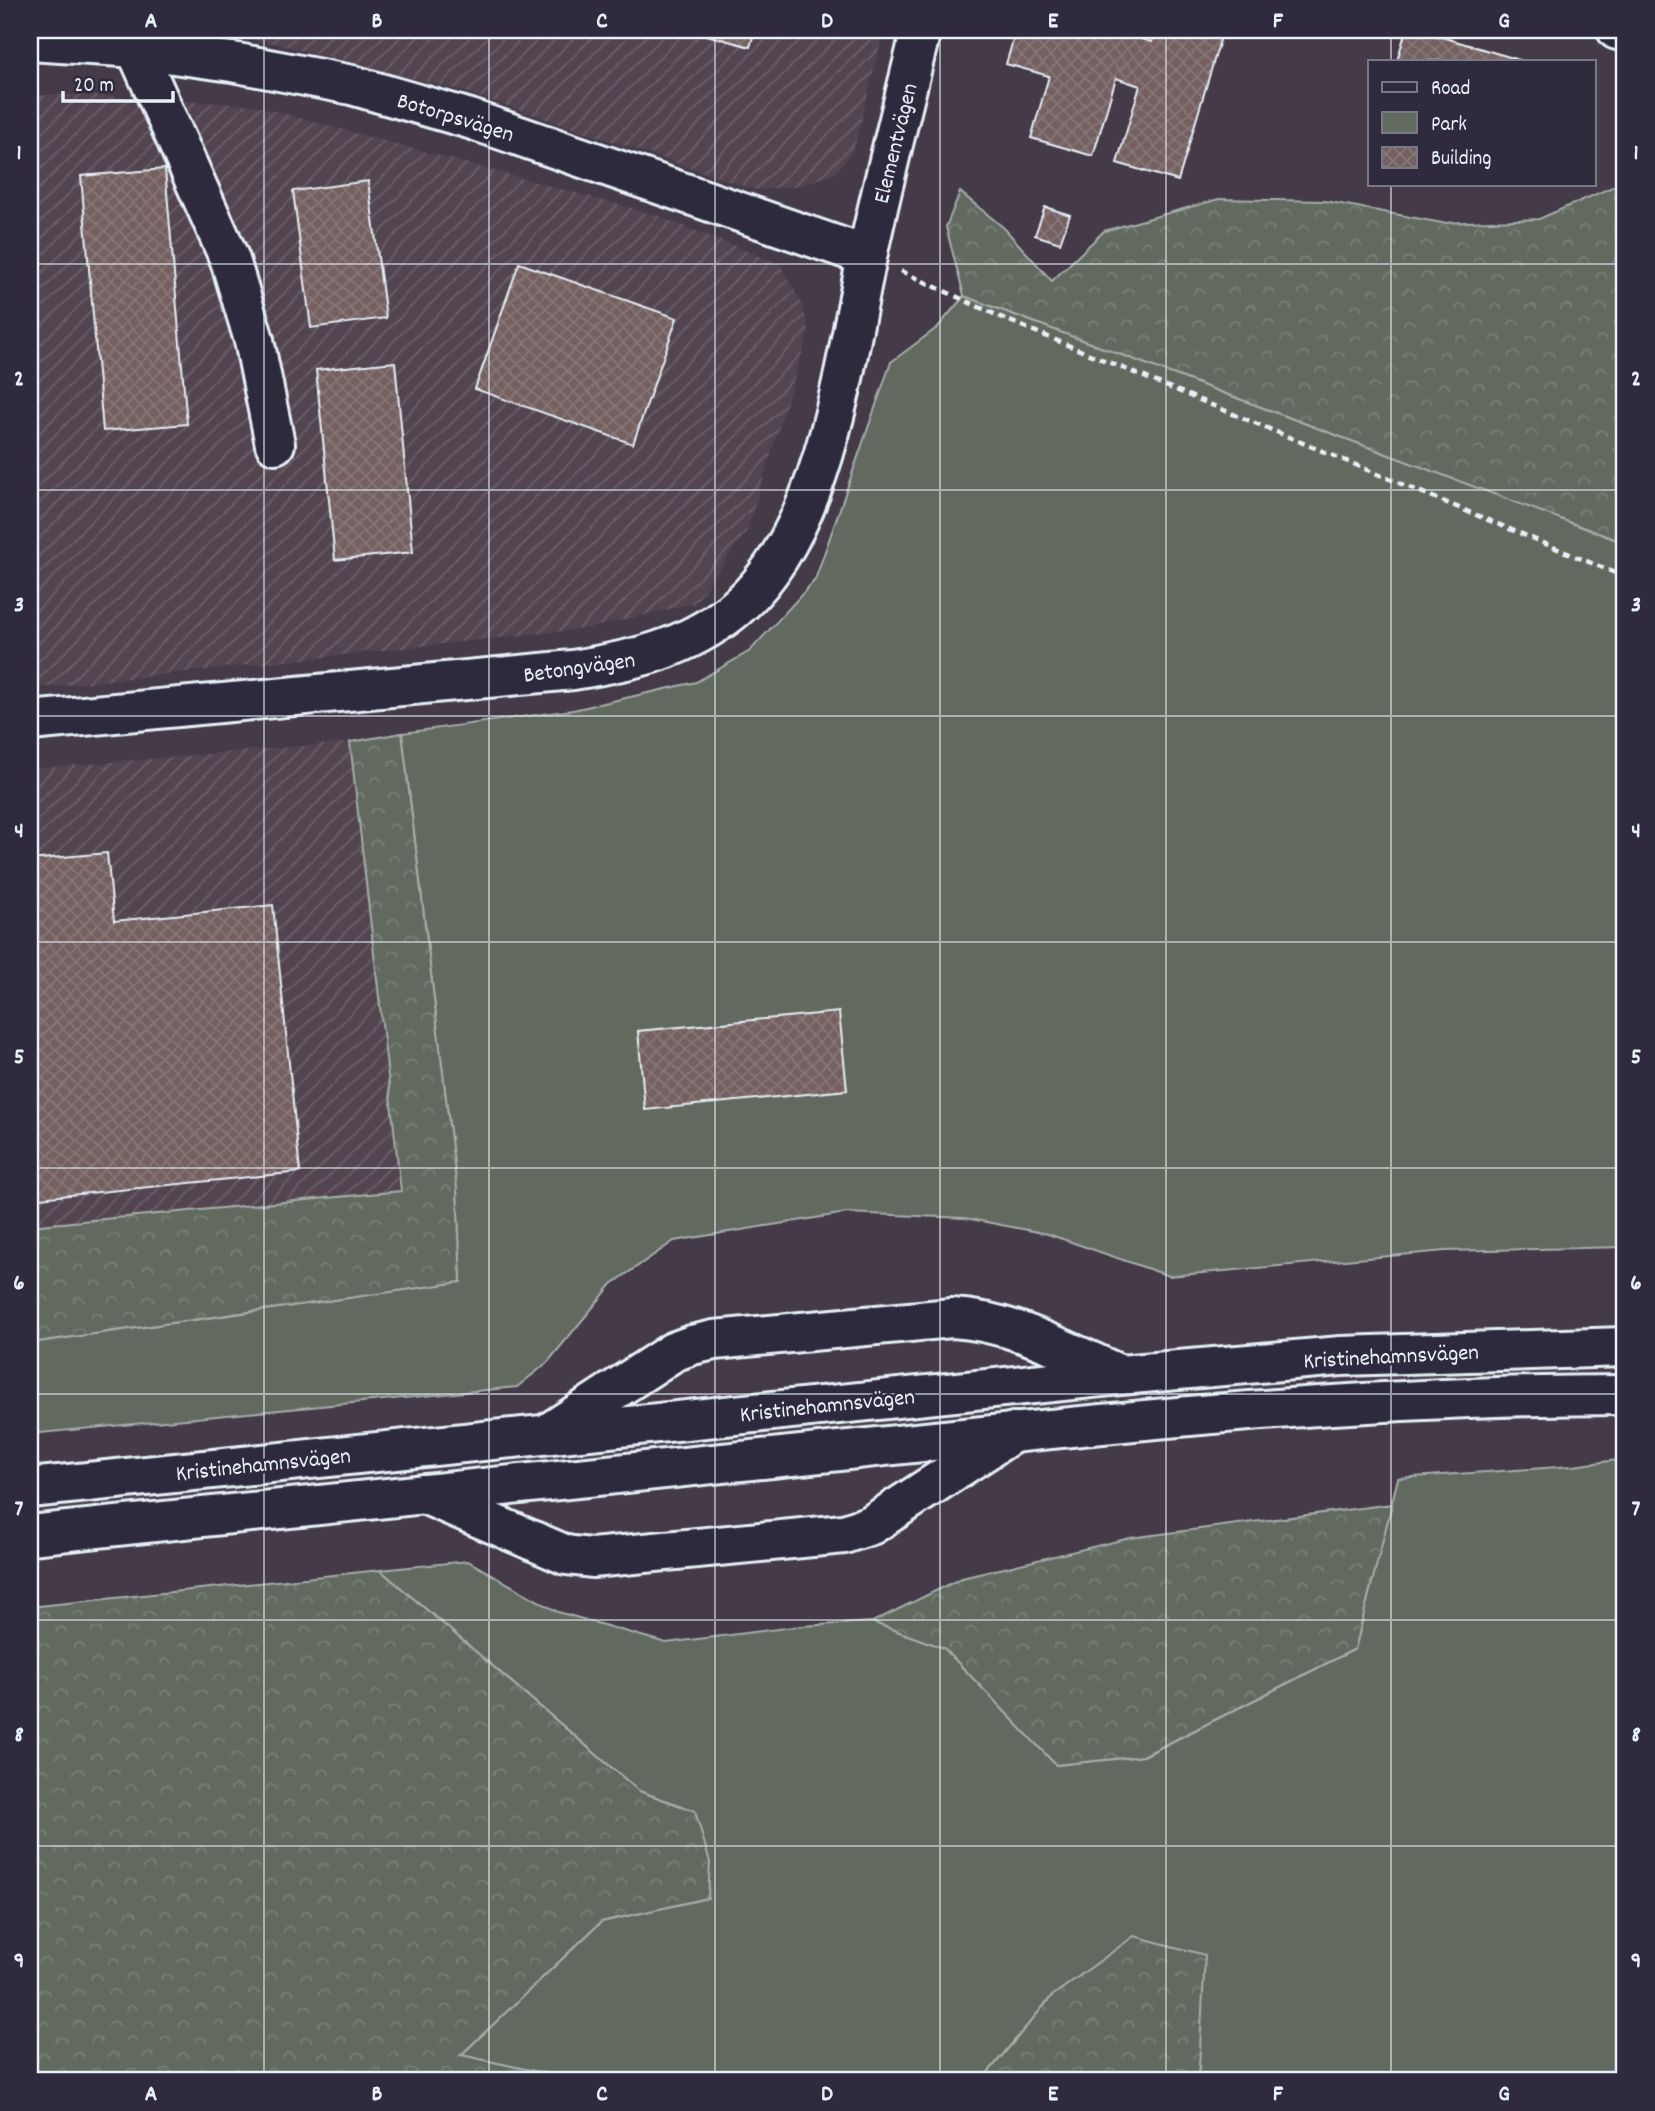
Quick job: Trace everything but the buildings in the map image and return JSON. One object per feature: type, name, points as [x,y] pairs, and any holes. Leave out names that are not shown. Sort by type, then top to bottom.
[{"type":"main road","name":"Elementvägen","points":[[867,256],[921,30]]},
{"type":"main road","points":[[1617,30],[1625,31]]},
{"type":"main road","name":"Botorpsvägen","points":[[30,41],[98,38],[136,49],[232,62],[352,85],[470,119],[867,256]]},
{"type":"main road","points":[[136,49],[230,260],[254,340],[275,444]]},
{"type":"main road","name":"Betongvägen","points":[[30,721],[573,670],[637,660],[688,639],[735,608],[774,564],[805,507],[841,389],[867,256]]},
{"type":"main road","points":[[550,1432],[673,1352],[714,1340],[952,1318],[979,1319],[1005,1325],[1120,1375]]},
{"type":"main road","name":"Kristinehamnsvägen","points":[[30,1488],[1120,1375],[1379,1354],[1625,1347]]},
{"type":"main road","name":"Kristinehamnsvägen","points":[[30,1535],[1014,1432],[1242,1412],[1437,1399],[1625,1395]]},
{"type":"main road","points":[[424,1494],[566,1555],[592,1558],[775,1542],[844,1534],[871,1524],[1014,1432]]},
{"type":"path","points":[[867,256],[1018,324],[1625,577]]},
{"type":"shaded area","points":[[195,30],[884,30],[854,149],[835,174],[797,186],[755,190],[463,91],[273,43]]},
{"type":"shaded area","points":[[66,94],[253,105],[653,214],[780,264],[802,304],[809,331],[747,531],[695,603],[590,628],[30,689],[30,96]]},
{"type":"shaded area","points":[[350,742],[401,1191],[30,1226],[30,769]]},
{"type":"green space","points":[[1625,176],[1625,543],[964,296],[946,227],[960,192],[1004,228],[1052,281],[1104,231],[1219,199],[1325,201],[1442,223],[1539,219],[1617,185]]},
{"type":"green space","points":[[964,296],[1625,543],[1625,1247],[1445,1251],[1169,1276],[1048,1234],[965,1218],[846,1213],[674,1241],[612,1284],[547,1363],[517,1387],[30,1434],[30,1343],[461,1282],[457,1190],[402,733],[573,710],[696,682],[750,651],[815,580],[891,362],[938,327]]},
{"type":"green space","points":[[402,733],[457,1190],[461,1282],[30,1343],[30,1226],[401,1191],[350,742]]},
{"type":"green space","points":[[1625,1459],[1625,2081],[1196,2081],[1199,2068],[1052,1996],[981,2081],[580,2081],[461,2055],[601,1922],[708,1898],[695,1811],[639,1791],[380,1570],[468,1561],[558,1612],[666,1643],[801,1626],[872,1622],[944,1648],[1056,1765],[1144,1756],[1355,1649],[1398,1478],[1573,1466]]},
{"type":"green space","points":[[1392,1504],[1355,1649],[1143,1756],[1056,1765],[944,1648],[872,1622],[962,1578],[1130,1538]]},
{"type":"green space","points":[[380,1570],[639,1791],[695,1811],[710,1862],[708,1898],[601,1922],[461,2055],[580,2081],[30,2081],[30,1607]]},
{"type":"green space","points":[[1134,1936],[1205,1955],[1196,2081],[981,2081],[1052,1996]]}]
